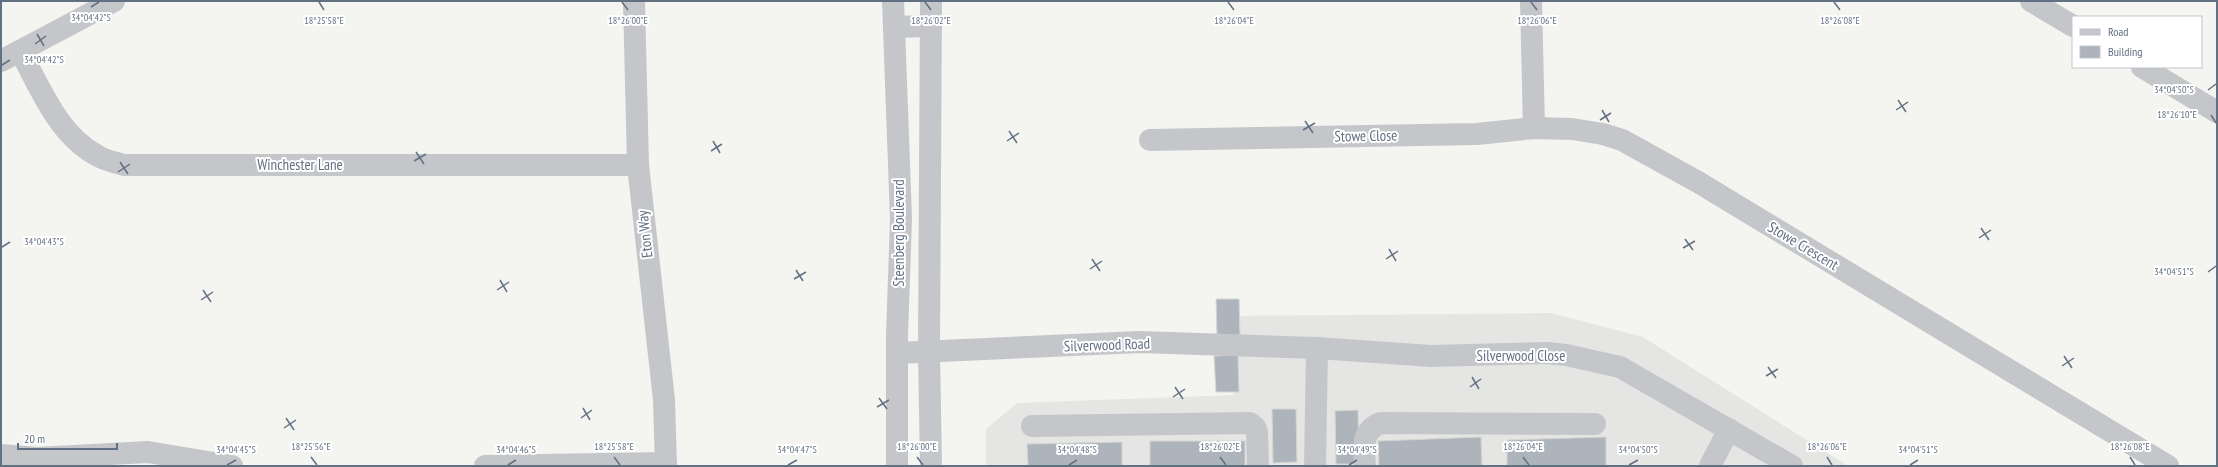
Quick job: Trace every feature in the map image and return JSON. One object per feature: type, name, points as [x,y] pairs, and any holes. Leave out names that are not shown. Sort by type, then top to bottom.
[{"type":"street","points":[[10,56],[114,1]]},
{"type":"street","name":"Eton Way","points":[[634,1],[638,165],[664,400],[666,464]]},
{"type":"street","name":"Steenberg Boulevard","points":[[893,1],[901,219],[897,353],[897,466]]},
{"type":"street","name":"Steenberg Boulevard","points":[[931,1],[929,352],[931,466]]},
{"type":"street","points":[[1531,1],[1534,128]]},
{"type":"street","points":[[2031,1],[2072,25]]},
{"type":"street","points":[[894,28],[931,26]]},
{"type":"street","name":"Winchester Lane","points":[[10,56],[67,132],[81,146],[99,157],[124,165],[638,165]]},
{"type":"street","points":[[2144,68],[2217,112]]},
{"type":"street","name":"Stowe Close","points":[[1150,140],[1477,134],[1534,128]]},
{"type":"street","name":"Stowe Crescent","points":[[1534,128],[1572,129],[1603,134],[1622,140],[1698,182],[2168,466]]},
{"type":"street","name":"Silverwood Road","points":[[897,353],[1140,342],[1317,348]]},
{"type":"street","points":[[1315,466],[1317,348]]},
{"type":"street","name":"Silverwood Close","points":[[1317,348],[1431,356],[1547,353],[1584,358],[1620,367],[1792,466]]},
{"type":"street","points":[[1365,466],[1364,442],[1366,434],[1371,428],[1381,423],[1595,424]]},
{"type":"street","points":[[1032,426],[1250,424],[1255,427],[1257,432],[1258,466]]},
{"type":"street","points":[[1710,466],[1729,429]]},
{"type":"street","points":[[1,455],[37,458],[148,452],[232,466]]},
{"type":"street","points":[[485,466],[666,464]]},
{"type":"shaded area","points":[[1551,313],[1643,337],[1848,466],[986,466],[986,429],[1017,403],[1234,395],[1231,316]]},
{"type":"building","points":[[1216,299],[1239,299],[1240,335],[1217,336]]},
{"type":"building","points":[[1238,355],[1239,392],[1216,392],[1214,356]]},
{"type":"building","points":[[1272,409],[1296,409],[1297,462],[1273,463]]},
{"type":"building","points":[[1358,410],[1359,464],[1336,464],[1335,411]]},
{"type":"building","points":[[1481,437],[1482,466],[1379,466],[1378,441]]},
{"type":"building","points":[[1606,437],[1606,466],[1507,466],[1507,440]]},
{"type":"building","points":[[1150,441],[1245,441],[1245,466],[1150,466]]},
{"type":"building","points":[[1122,442],[1122,466],[1028,466],[1027,444]]}]
